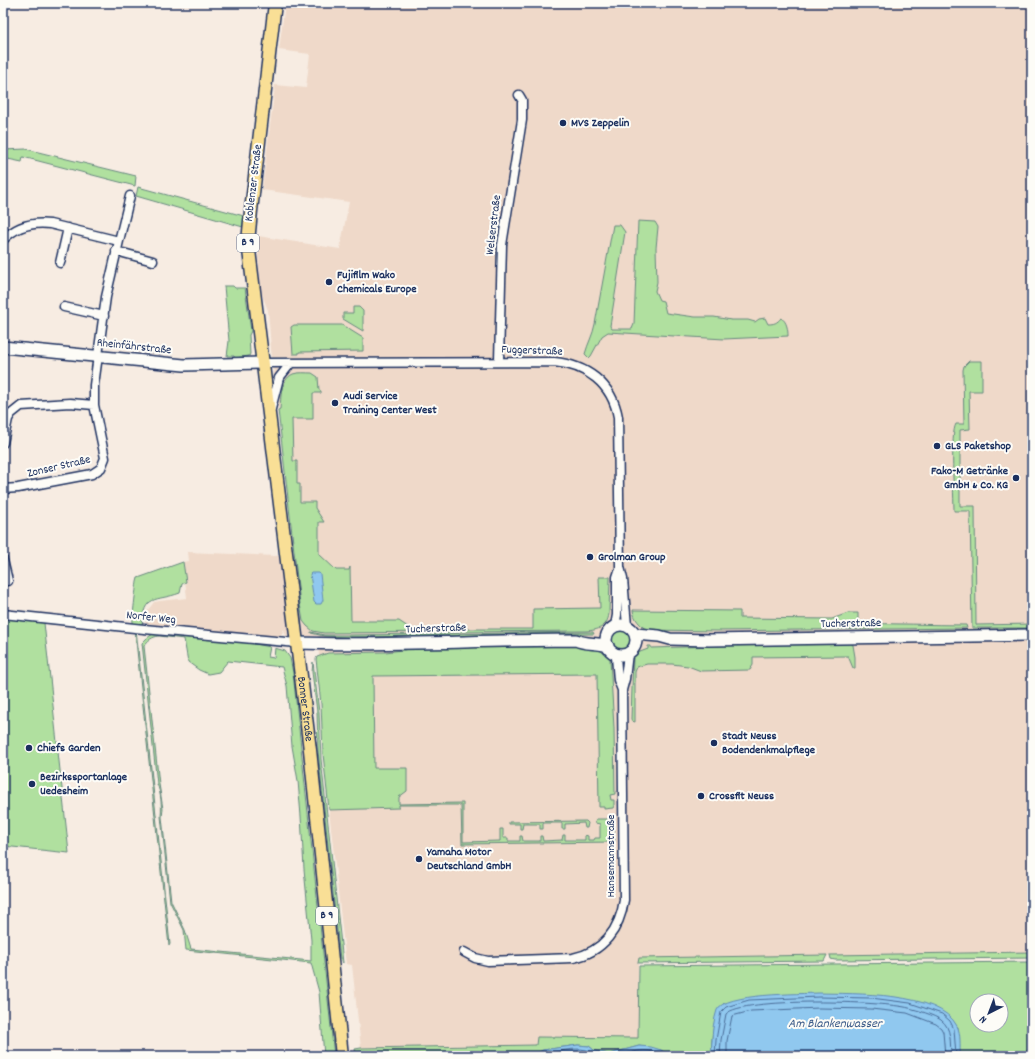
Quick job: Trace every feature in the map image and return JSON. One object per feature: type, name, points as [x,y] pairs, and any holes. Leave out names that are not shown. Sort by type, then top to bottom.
[{"type":"main road","name":"Koblenzer Straße","points":[[263,363],[249,256],[249,235],[276,3]]},
{"type":"main road","name":"Rheinfährstraße","points":[[3,347],[184,365],[263,363]]},
{"type":"main road","name":"Bonner Straße","points":[[263,363],[310,750],[342,1056]]},
{"type":"main road","points":[[621,624],[627,626],[633,644],[619,654],[611,650],[606,641],[607,634],[615,626],[621,624]]},
{"type":"main road","name":"Tucherstraße","points":[[297,643],[576,640],[584,636],[601,636],[607,634]]},
{"type":"main road","name":"Tucherstraße","points":[[633,644],[659,636],[670,639],[1032,635]]},
{"type":"main road","name":"Tucherstraße","points":[[576,640],[584,644],[602,644],[611,650]]},
{"type":"street","name":"Welserstraße","points":[[499,361],[502,245],[522,120],[522,100],[519,95]]},
{"type":"street","name":"Zonser Straße","points":[[3,489],[18,488],[89,474],[101,468],[105,460],[94,405],[94,385],[110,274],[130,196]]},
{"type":"street","points":[[4,237],[20,228],[36,223],[50,224],[119,241]]},
{"type":"street","points":[[60,264],[68,228]]},
{"type":"street","points":[[116,251],[153,261]]},
{"type":"street","points":[[64,307],[104,316]]},
{"type":"street","points":[[269,416],[279,378],[291,362]]},
{"type":"street","name":"Fuggerstraße","points":[[263,363],[554,362],[581,368],[592,374],[608,391],[616,406],[619,426],[620,567],[623,579],[627,626]]},
{"type":"street","points":[[3,443],[8,419],[11,414],[21,406],[70,403],[94,405]]},
{"type":"street","points":[[3,560],[8,582]]},
{"type":"street","name":"Fuggerstraße","points":[[615,626],[617,615],[617,577],[620,567]]},
{"type":"street","name":"Norfer Weg","points":[[3,614],[297,643]]},
{"type":"street","name":"Hansemannstraße","points":[[464,952],[475,958],[488,961],[573,958],[585,955],[597,948],[609,938],[615,929],[622,912],[624,892],[622,690],[633,644]]},
{"type":"street","name":"Hansemannstraße","points":[[611,650],[616,657],[618,680],[622,690]]},
{"type":"shaded area","points":[[285,3],[1032,3],[1032,952],[796,956],[638,963],[638,1038],[537,1037],[536,1045],[361,1048],[352,965],[346,964],[323,754],[321,704],[316,659],[319,656],[317,636],[286,636],[284,629],[281,635],[277,637],[231,636],[227,631],[220,631],[216,635],[145,628],[148,610],[154,602],[187,598],[183,562],[189,561],[188,552],[275,556],[295,554],[271,349],[268,310],[261,292],[258,236],[340,249],[349,202],[262,190],[275,85],[306,88],[310,54],[279,50]]},
{"type":"green space","points":[[26,149],[136,176],[135,186],[23,157],[22,162],[3,158],[3,150]]},
{"type":"green space","points":[[138,187],[244,216],[243,227],[136,196]]},
{"type":"green space","points":[[638,221],[655,222],[658,227],[656,248],[657,282],[655,291],[659,300],[663,301],[666,313],[695,317],[748,320],[755,322],[759,319],[765,318],[768,324],[775,323],[781,318],[786,323],[788,336],[724,339],[608,332],[602,336],[589,358],[585,354],[595,324],[613,225],[620,225],[625,232],[610,326],[612,329],[632,329],[634,324]]},
{"type":"green space","points":[[224,286],[245,288],[251,331],[249,335],[249,356],[235,358],[234,356],[227,356],[229,341]]},
{"type":"green space","points":[[353,307],[359,307],[363,311],[363,331],[343,319],[343,313],[353,313]]},
{"type":"green space","points":[[294,325],[342,325],[363,338],[363,351],[299,352],[299,354],[293,354],[291,327]]},
{"type":"green space","points":[[969,361],[982,361],[982,391],[969,391],[970,429],[960,430],[960,506],[975,506],[976,625],[1032,624],[1032,628],[972,628],[970,511],[954,511],[953,466],[954,430],[956,424],[964,424],[963,370],[964,366]]},
{"type":"green space","points":[[312,373],[318,377],[319,390],[321,393],[313,393],[313,419],[292,419],[293,461],[297,461],[297,484],[300,484],[300,502],[315,502],[315,508],[324,522],[319,522],[319,554],[336,570],[349,570],[350,567],[351,621],[399,621],[411,629],[533,629],[533,609],[600,608],[599,577],[610,577],[609,614],[604,625],[598,629],[586,631],[324,633],[313,631],[307,626],[303,621],[300,604],[278,410],[280,409],[283,385],[286,380],[293,374]]},
{"type":"green space","points":[[183,562],[186,582],[182,584],[180,593],[152,601],[145,609],[142,627],[135,624],[133,622],[133,616],[138,578]]},
{"type":"green space","points":[[633,610],[740,611],[740,618],[832,619],[848,613],[858,613],[858,624],[966,625],[967,628],[716,631],[647,630],[638,622]]},
{"type":"green space","name":"Bezirkssportanlage Uedesheim","points":[[3,616],[136,630],[170,944],[169,946],[135,632],[44,623],[69,853],[3,846]]},
{"type":"green space","points":[[621,630],[628,633],[631,640],[628,647],[621,650],[614,647],[611,640],[614,633]]},
{"type":"green space","points":[[156,632],[246,642],[270,647],[268,657],[274,658],[275,648],[285,651],[290,658],[293,673],[334,1056],[324,1056],[319,992],[311,963],[186,950],[184,930],[170,902],[161,816],[161,800],[157,784],[142,643]],"holes":[[[159,636],[184,639],[188,662],[199,670],[208,674],[219,672],[228,661],[282,667],[287,686],[292,746],[298,781],[311,940],[311,961],[191,949],[185,930],[171,901],[162,817],[163,809],[144,646],[150,639]]]},
{"type":"green space","points":[[311,632],[324,635],[593,632],[594,634],[350,637],[324,636]]},
{"type":"green space","points":[[849,642],[853,645],[855,668],[853,668],[848,656],[753,657],[753,665],[750,670],[701,671],[688,666],[672,664],[647,664],[637,667],[635,672],[635,722],[631,719],[633,658],[640,652],[648,649],[648,646],[651,646],[651,648]]},
{"type":"green space","points":[[594,646],[594,649],[601,651],[610,659],[614,728],[615,794],[610,795],[611,800],[614,800],[613,808],[604,809],[604,807],[599,807],[597,674],[373,676],[374,768],[407,768],[407,791],[399,797],[399,804],[463,803],[463,842],[500,841],[500,829],[503,829],[503,838],[508,838],[508,841],[520,841],[520,836],[522,836],[523,841],[540,841],[540,836],[542,836],[543,841],[562,840],[563,835],[565,835],[565,840],[585,840],[585,835],[588,836],[588,840],[594,840],[595,838],[600,838],[600,824],[595,823],[596,819],[611,819],[614,821],[615,842],[462,844],[461,805],[399,805],[399,808],[329,810],[323,754],[317,657],[328,653],[385,652],[421,648]]},
{"type":"green space","points":[[313,662],[319,712],[321,759],[343,963],[340,959],[318,751],[317,712],[312,672]]},
{"type":"green space","points":[[586,821],[588,823],[587,828],[585,828],[584,823],[565,824],[565,829],[562,829],[562,823],[543,823],[543,829],[540,829],[540,824],[523,824],[522,829],[520,829],[520,824],[509,824],[509,822]]},
{"type":"green space","points":[[1032,952],[1032,958],[835,960],[831,959],[830,955]]},
{"type":"green space","points":[[827,955],[824,961],[638,963],[639,958]]},
{"type":"green space","points":[[1032,962],[1032,1056],[960,1056],[958,1027],[724,1003],[718,1010],[715,1020],[710,1056],[669,1056],[661,1050],[639,1046],[609,1054],[595,1051],[589,1046],[578,1045],[543,1050],[532,1056],[356,1056],[355,1049],[536,1045],[537,1037],[638,1038],[639,966]]},
{"type":"water","points":[[311,573],[320,574],[323,600],[321,604],[316,604],[314,602]]},
{"type":"water","name":"Am Blankenwasser","points":[[819,993],[894,997],[914,1000],[933,1006],[947,1015],[957,1026],[960,1036],[960,1056],[710,1056],[712,1050],[712,1034],[715,1017],[717,1010],[723,1004],[748,997]]},
{"type":"water","points":[[578,1045],[589,1046],[595,1051],[609,1054],[639,1046],[651,1047],[661,1050],[669,1056],[532,1056],[543,1050]]},
{"type":"place","name":"MVS Zeppelin","points":[[563,123]]},
{"type":"place","name":"Fujifilm Wako Chemicals Europe","points":[[329,282]]},
{"type":"place","name":"Audi Service Training Center West","points":[[335,403]]},
{"type":"place","name":"GLS Paketshop","points":[[937,446]]},
{"type":"place","name":"Fako-M Getränke GmbH & Co. KG","points":[[1016,478]]},
{"type":"place","name":"Grolman Group","points":[[590,557]]},
{"type":"place","name":"Stadt Neuss Bodendenkmalpflege","points":[[714,743]]},
{"type":"place","name":"Chiefs Garden","points":[[29,748]]},
{"type":"place","name":"Bezirkssportanlage Uedesheim","points":[[32,784]]},
{"type":"place","name":"Crossfit Neuss","points":[[701,796]]},
{"type":"place","name":"Yamaha Motor Deutschland GmbH","points":[[419,859]]}]
